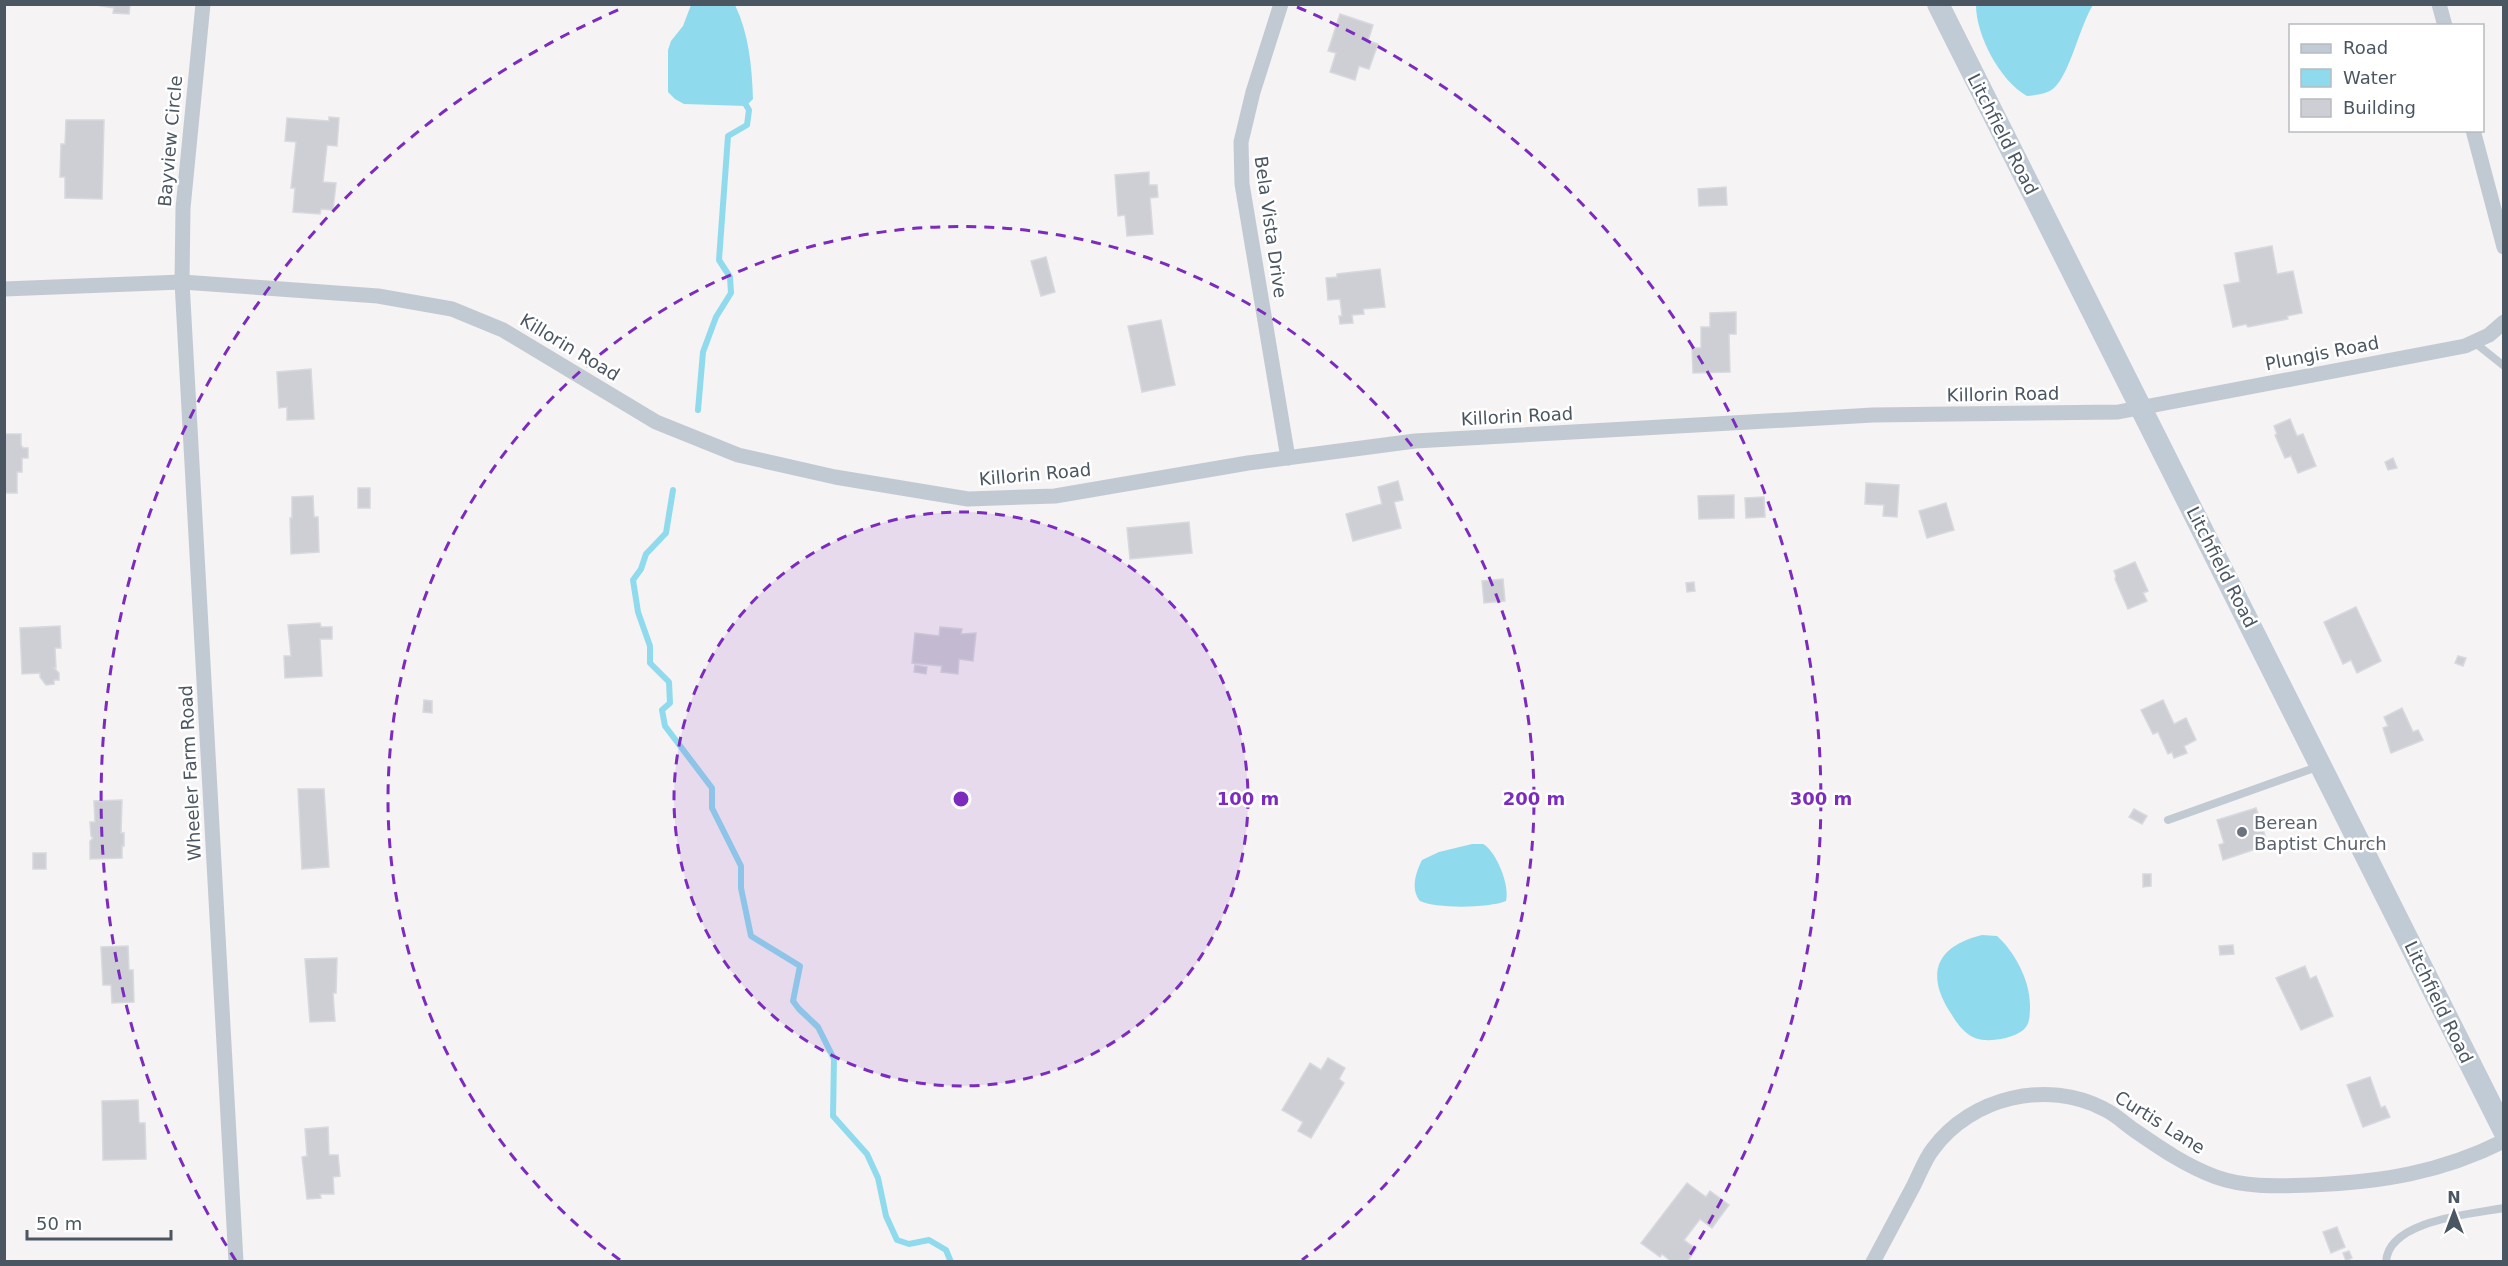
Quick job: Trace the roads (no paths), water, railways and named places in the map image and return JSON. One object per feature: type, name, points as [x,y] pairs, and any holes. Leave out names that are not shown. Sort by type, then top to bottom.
[{"type":"main road","name":"Litchfield Road","points":[[1938,4],[2504,1131]]},
{"type":"street","name":"Bayview Circle","points":[[182,282],[183,208],[203,4]]},
{"type":"street","name":"Bela Vista Drive","points":[[1281,4],[1253,92],[1241,142],[1242,184],[1288,458]]},
{"type":"street","points":[[2439,4],[2444,24]]},
{"type":"street","points":[[2474,132],[2504,247]]},
{"type":"street","name":"Killorin Road","points":[[4,289],[182,282],[378,296],[452,309],[503,330],[656,422],[738,455],[835,477],[968,499],[1055,496],[1288,458],[1415,441],[1873,415],[2118,412],[2142,409]]},
{"type":"street","name":"Wheeler Farm Road","points":[[182,282],[236,1262]]},
{"type":"street","name":"Plungis Road","points":[[2142,409],[2454,348],[2489,335],[2504,322]]},
{"type":"street","name":"Curtis Lane","points":[[1874,1262],[1932,1149],[1954,1126],[2000,1101],[2023,1095],[2054,1095],[2081,1099],[2105,1109],[2183,1163],[2216,1177],[2244,1185],[2352,1183],[2403,1177],[2451,1165],[2504,1141]]},
{"type":"lane","points":[[2474,342],[2504,366]]},
{"type":"lane","points":[[2168,820],[2322,766]]},
{"type":"lane","points":[[2386,1262],[2395,1240],[2419,1225],[2504,1208]]},
{"type":"water","points":[[1976,4],[2093,5],[2060,81],[2048,92],[2027,96],[2008,80],[1991,56],[1980,30]]},
{"type":"water","points":[[691,5],[735,5],[744,27],[751,63],[753,99],[746,106],[684,104],[668,92],[668,50],[671,41],[683,26]]},
{"type":"water","points":[[1472,844],[1483,844],[1493,854],[1504,878],[1506,901],[1463,907],[1428,904],[1420,901],[1415,886],[1416,875],[1422,860],[1439,852]]},
{"type":"water","points":[[1982,935],[1997,936],[2004,943],[2024,977],[2029,996],[2030,1016],[2025,1028],[2018,1034],[1989,1040],[1971,1036],[1958,1024],[1942,998],[1937,973],[1940,963],[1954,946]]},
{"type":"waterway","points":[[698,410],[703,352],[716,317],[731,293],[730,277],[719,260],[728,136],[747,125],[749,110],[743,100]]},
{"type":"waterway","points":[[673,490],[666,533],[646,554],[641,569],[633,580],[638,612],[650,646],[650,663],[669,682],[670,703],[662,710],[665,726],[712,788],[712,808],[741,866],[741,888],[751,936],[800,966],[793,1001],[818,1027],[834,1059],[833,1116],[867,1154],[878,1178],[886,1216],[897,1240],[909,1244],[929,1240],[946,1250],[951,1262]]},
{"type":"place","name":"Berean Baptist Church","points":[[2242,832]]}]
